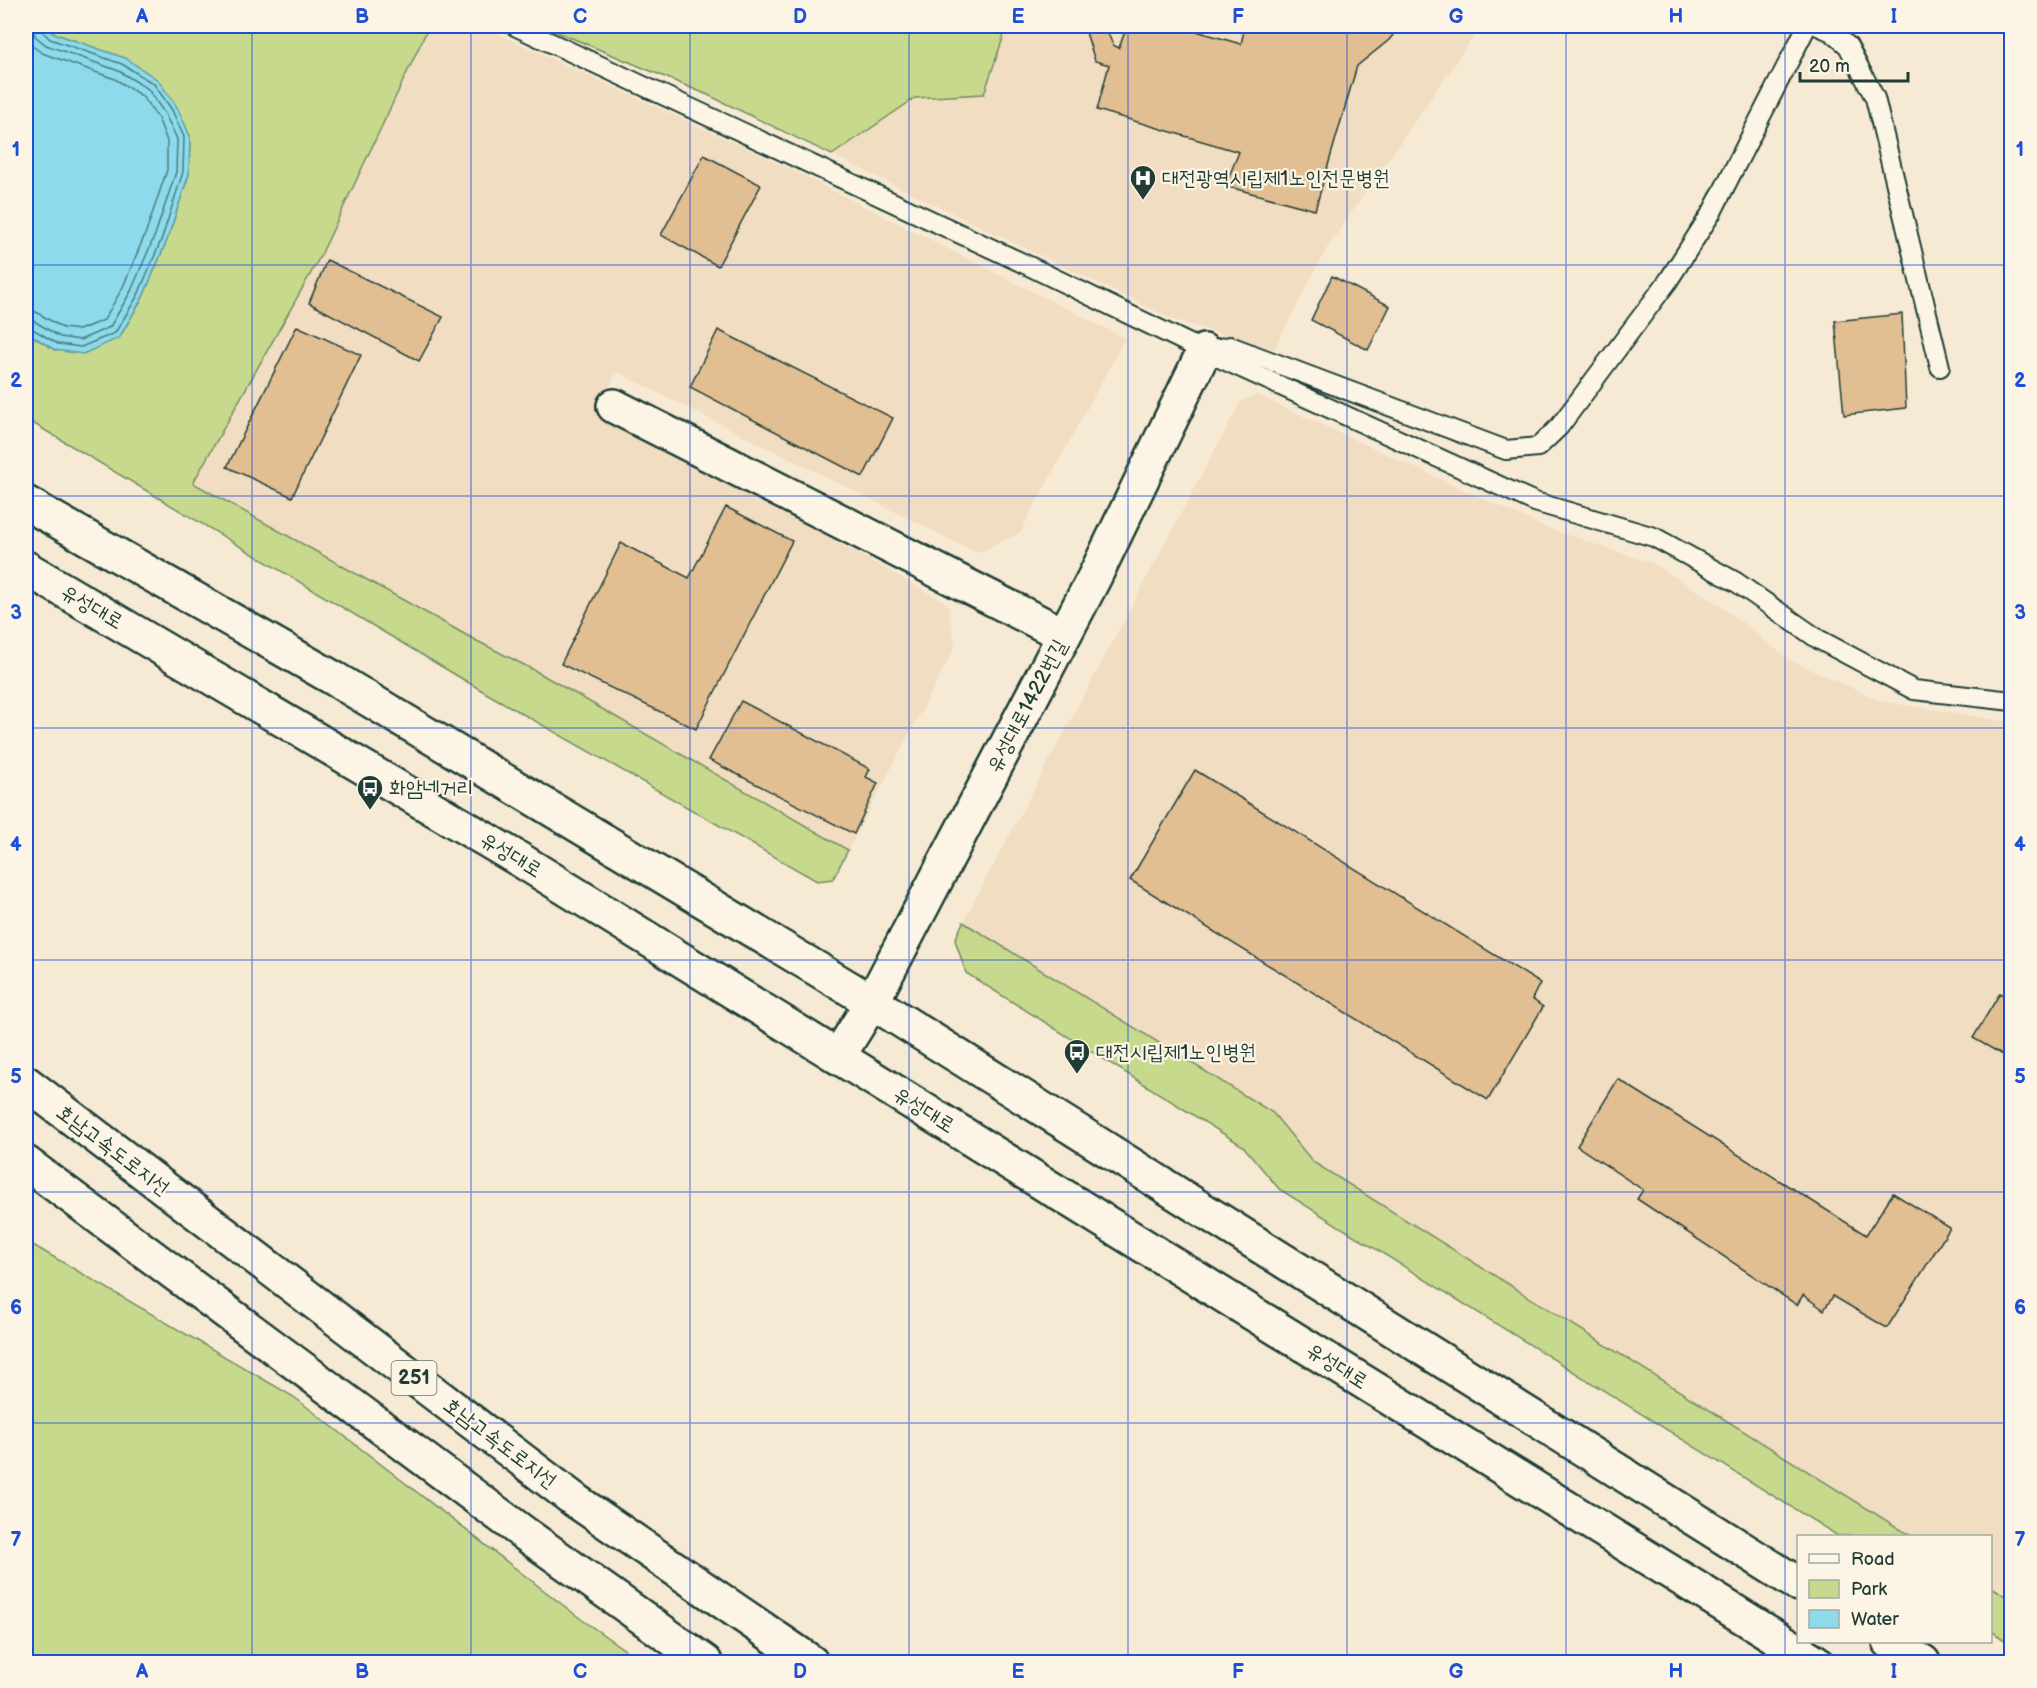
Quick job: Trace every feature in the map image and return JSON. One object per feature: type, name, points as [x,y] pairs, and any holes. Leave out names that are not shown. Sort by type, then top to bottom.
[{"type":"main road","name":"유성대로1422번길","points":[[838,1056],[872,1002],[1094,578],[1204,351]]},
{"type":"main road","points":[[614,406],[1064,635]]},
{"type":"main road","points":[[26,503],[335,679],[872,1002],[1797,1583]]},
{"type":"main road","name":"유성대로","points":[[26,568],[522,861],[1816,1662]]},
{"type":"main road","points":[[26,577],[77,598]]},
{"type":"main road","name":"호남고속도로지선","points":[[26,1083],[576,1501],[811,1662]]},
{"type":"main road","points":[[26,1163],[525,1534],[705,1662]]},
{"type":"main road","points":[[1893,1643],[1923,1662]]},
{"type":"lane","points":[[515,26],[1018,261],[1204,351],[1535,502],[1654,537],[1736,582],[1818,639],[1914,690],[2012,701]]},
{"type":"lane","points":[[1204,351],[1230,346],[1506,450],[1538,447],[1559,427],[1668,281],[1712,212],[1807,26]]},
{"type":"lane","points":[[1818,26],[1832,32],[1848,46],[1875,98],[1940,367]]},
{"type":"shaded area","points":[[429,26],[481,26],[776,162],[1125,338],[1020,533],[977,553],[617,372],[604,396],[597,417],[810,527],[948,604],[955,647],[848,850],[534,670],[477,641],[193,483],[321,255]]},
{"type":"shaded area","name":"대전광역시립제1노인전문병원","points":[[1006,26],[1481,26],[1327,248],[1274,349],[1174,320],[832,155],[915,98],[984,94]]},
{"type":"shaded area","points":[[1257,395],[1547,528],[1654,564],[1717,603],[1790,660],[1881,701],[2011,722],[2011,1599],[1992,1587],[1992,1535],[1909,1535],[1313,1162],[1273,1113],[963,922],[1241,401]]},
{"type":"green space","points":[[43,26],[429,26],[321,255],[193,483],[477,641],[534,670],[848,850],[833,879],[817,881],[486,693],[26,419],[26,332],[55,350],[119,338],[143,297],[167,240],[189,174],[190,136],[83,44],[53,33]]},
{"type":"green space","points":[[543,26],[1007,26],[984,94],[915,98],[832,155],[708,95]]},
{"type":"green space","points":[[963,922],[1273,1113],[1313,1162],[1909,1535],[1836,1535],[1279,1189],[1243,1146],[966,973],[955,940]]},
{"type":"green space","points":[[26,1241],[294,1397],[581,1619],[642,1662],[26,1662]]},
{"type":"green space","points":[[1992,1587],[2011,1599],[2011,1644],[1992,1632]]},
{"type":"water","points":[[26,26],[43,26],[53,33],[125,58],[158,80],[177,107],[190,136],[189,174],[167,240],[143,297],[119,338],[83,354],[55,350],[26,332]]},
{"type":"building","points":[[1084,26],[1105,26],[1113,45],[1119,48],[1127,26],[1179,26],[1241,44],[1245,26],[1400,26],[1389,40],[1357,66],[1315,210],[1225,186],[1239,152],[1097,110],[1109,65],[1095,61]]},
{"type":"building","points":[[704,155],[761,185],[718,266],[661,235]]},
{"type":"building","points":[[327,260],[443,317],[419,361],[309,303]]},
{"type":"building","points":[[1332,276],[1390,306],[1368,350],[1311,320]]},
{"type":"building","points":[[1902,314],[1906,408],[1844,415],[1835,321]]},
{"type":"building","points":[[297,326],[361,355],[292,497],[227,467]]},
{"type":"building","points":[[718,330],[893,418],[863,477],[690,387]]},
{"type":"building","points":[[726,507],[792,541],[696,729],[561,664],[621,543],[689,578]]},
{"type":"building","points":[[741,701],[870,769],[866,777],[878,783],[854,834],[709,760]]},
{"type":"building","points":[[1195,770],[1540,983],[1532,999],[1543,1007],[1488,1100],[1130,880]]},
{"type":"building","points":[[2000,993],[2012,1000],[2012,1060],[1973,1038]]},
{"type":"building","points":[[1618,1079],[1866,1235],[1893,1193],[1950,1228],[1887,1328],[1833,1296],[1824,1310],[1803,1295],[1797,1305],[1637,1199],[1643,1190],[1577,1146]]},
{"type":"place","name":"대전광역시립제1노인전문병원","points":[[1143,201]]},
{"type":"place","name":"화암네거리","points":[[370,811]]},
{"type":"place","name":"대전시립제1노인병원","points":[[1077,1075]]}]
